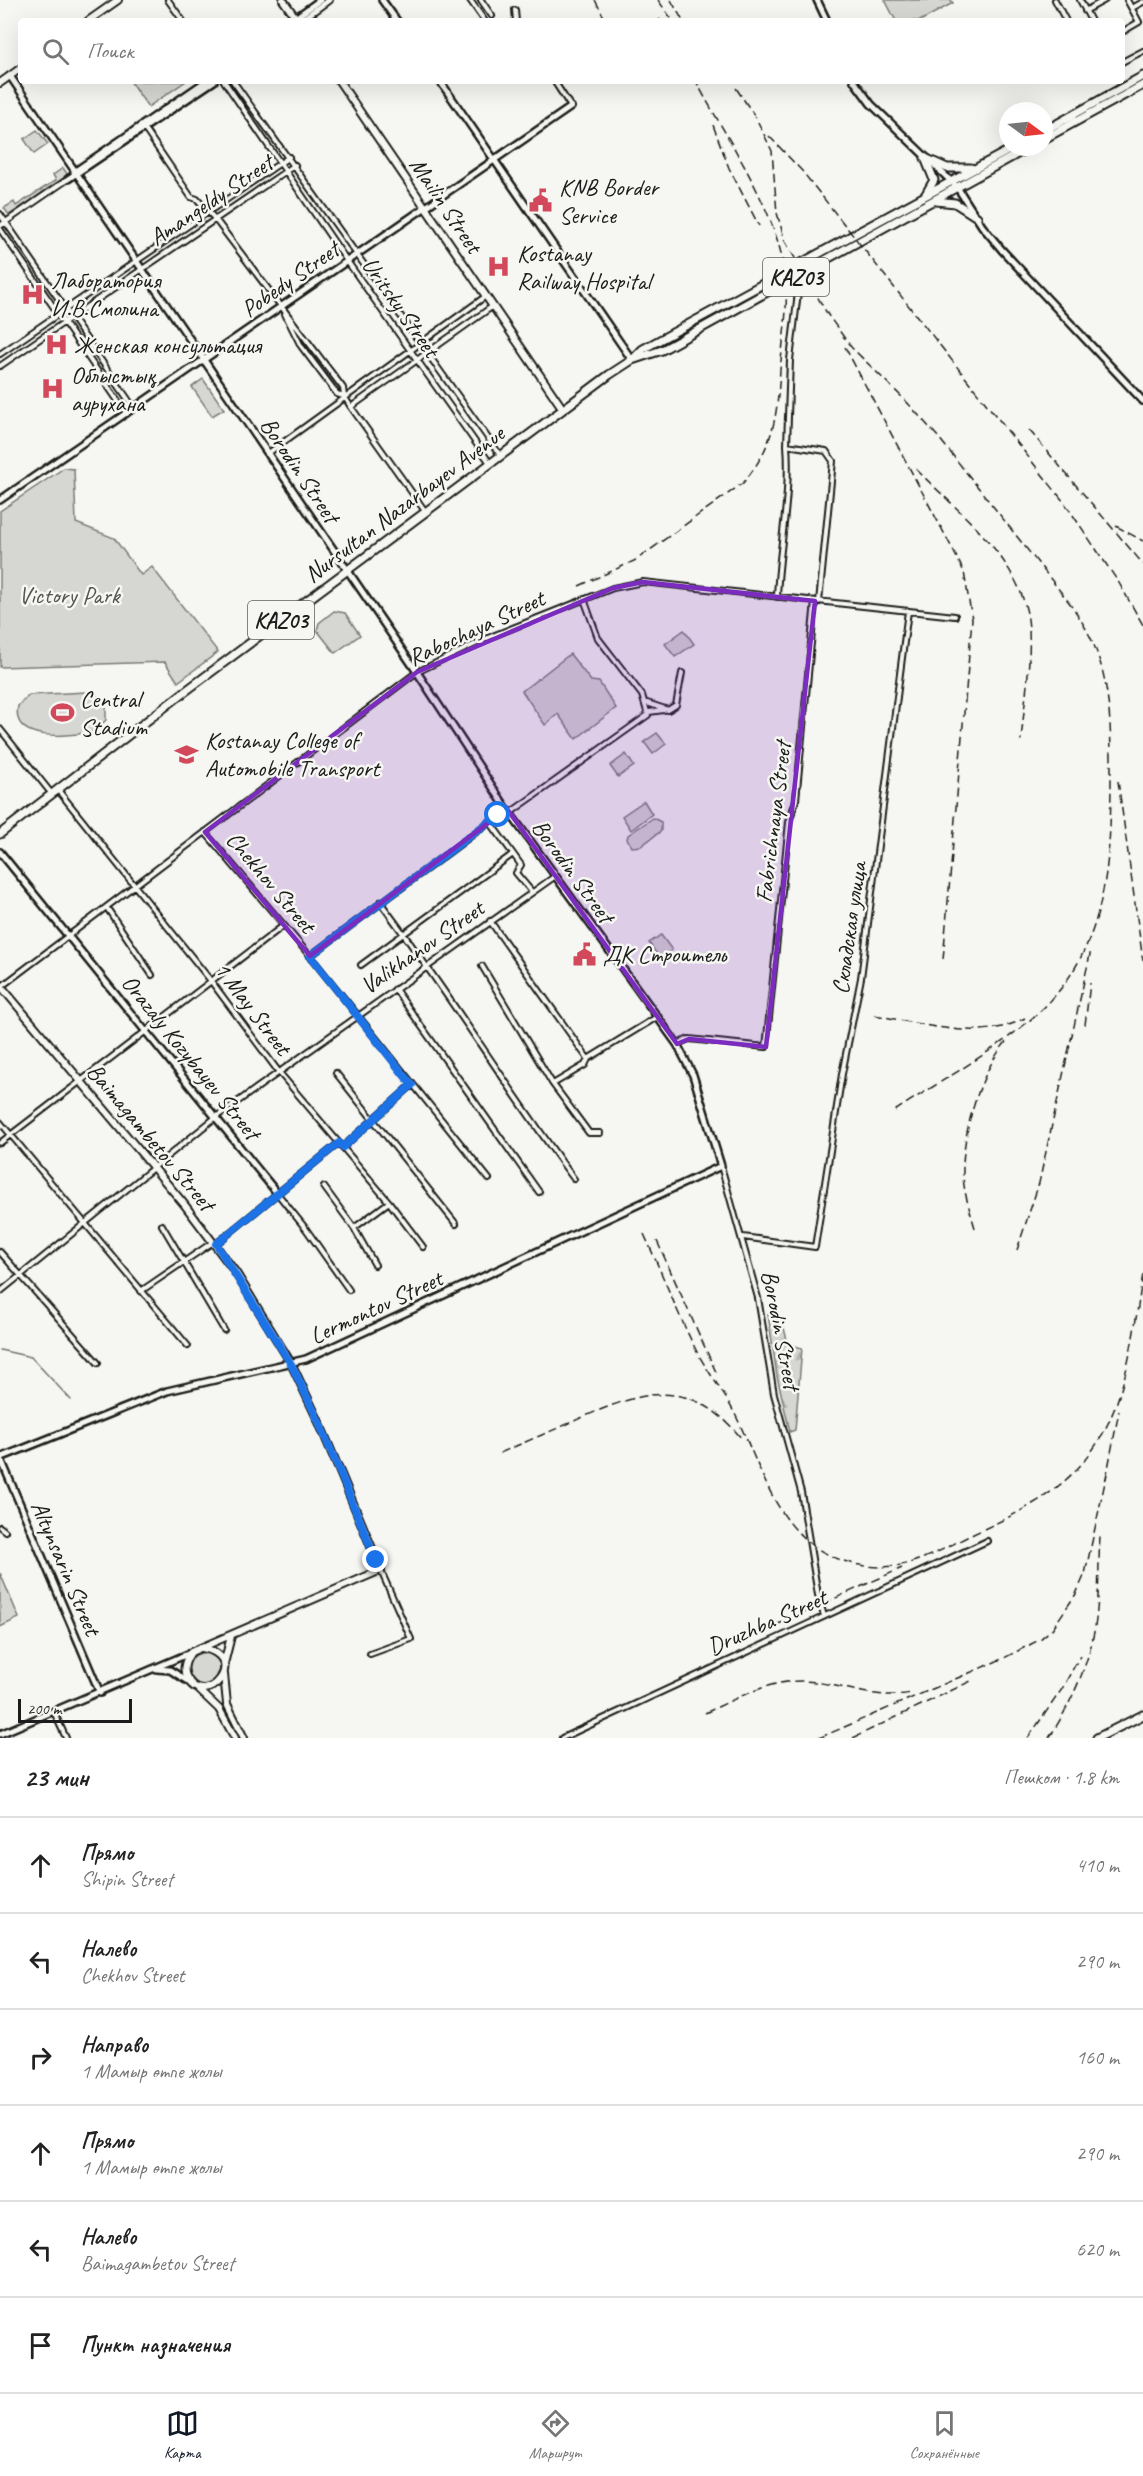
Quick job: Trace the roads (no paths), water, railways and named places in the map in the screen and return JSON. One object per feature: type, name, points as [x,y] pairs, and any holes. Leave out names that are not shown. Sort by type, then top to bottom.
[{"type":"main road","points":[[92,18],[118,0]]},
{"type":"main road","points":[[283,0],[295,18]]},
{"type":"main road","points":[[0,82],[18,70]]},
{"type":"main road","points":[[1053,126],[1143,76]]},
{"type":"main road","name":"Mailin Street","points":[[341,84],[563,409]]},
{"type":"main road","points":[[1053,135],[1143,85]]},
{"type":"main road","name":"KАZ03","points":[[955,184],[979,166],[999,155]]},
{"type":"main road","name":"Nursultan Nazarbayev Avenue","points":[[632,360],[662,350],[933,201],[955,184],[1012,156]]},
{"type":"main road","points":[[925,159],[954,170],[979,166]]},
{"type":"main road","points":[[925,159],[934,180],[925,195]]},
{"type":"main road","name":"Nursultan Nazarbayev Avenue","points":[[0,834],[563,409],[656,342],[925,195],[944,185],[955,184]]},
{"type":"main road","points":[[933,201],[955,203],[977,217]]},
{"type":"main road","name":"Baimagambetov Street","points":[[0,986],[215,1243],[291,1364],[319,1422],[381,1570]]},
{"type":"main road","points":[[235,1738],[219,1709],[189,1682],[184,1672],[185,1661],[191,1652],[381,1570]]},
{"type":"main road","points":[[231,1636],[224,1664],[227,1704],[244,1738]]},
{"type":"main road","points":[[202,1648],[213,1650],[220,1655],[224,1664]]},
{"type":"main road","points":[[196,1688],[207,1689],[218,1684],[224,1674]]},
{"type":"main road","points":[[1097,1738],[1143,1715]]},
{"type":"street","points":[[168,0],[181,18]]},
{"type":"street","points":[[299,18],[319,3],[329,0]]},
{"type":"street","points":[[382,0],[395,18]]},
{"type":"street","points":[[470,0],[483,18]]},
{"type":"street","points":[[481,0],[492,16]]},
{"type":"street","points":[[817,0],[826,18]]},
{"type":"street","points":[[1055,0],[1064,18]]},
{"type":"street","points":[[1080,0],[1090,18]]},
{"type":"street","points":[[1086,11],[1105,0]]},
{"type":"street","points":[[1125,30],[1139,22],[1127,0]]},
{"type":"street","points":[[1132,8],[1143,2]]},
{"type":"street","points":[[515,10],[516,18]]},
{"type":"street","points":[[1125,61],[1143,51]]},
{"type":"street","name":"Borodin Street","points":[[10,76],[417,672],[508,811],[677,1044],[693,1075],[743,1237],[758,1298],[774,1394],[801,1492],[818,1595],[824,1616]]},
{"type":"street","points":[[127,415],[0,228],[202,84]]},
{"type":"street","points":[[142,126],[209,84]]},
{"type":"street","name":"Uritsky Street","points":[[226,84],[490,464]]},
{"type":"street","name":"Uritsky Street","points":[[235,84],[501,456]]},
{"type":"street","points":[[442,84],[632,360]]},
{"type":"street","points":[[556,84],[571,107]]},
{"type":"street","points":[[856,84],[863,96],[925,159],[955,184],[1002,250],[1143,401]]},
{"type":"street","name":"Pobedy Street","points":[[0,500],[127,415],[280,306],[571,107]]},
{"type":"street","points":[[142,126],[191,197],[197,199],[207,213],[215,219],[343,388],[344,396],[426,512]]},
{"type":"street","name":"Amangeldy Street","points":[[0,354],[289,157]]},
{"type":"street","name":"Amangeldy Street","points":[[0,365],[295,165]]},
{"type":"street","points":[[0,214],[135,409]]},
{"type":"street","points":[[22,262],[30,257]]},
{"type":"street","points":[[777,597],[780,544],[788,478],[789,393],[796,297],[800,274]]},
{"type":"street","points":[[786,282],[791,285],[796,297]]},
{"type":"street","points":[[267,454],[344,396],[486,296]]},
{"type":"street","points":[[351,406],[493,306]]},
{"type":"street","points":[[285,313],[301,346],[337,394],[344,396]]},
{"type":"street","name":"Fabrichnaya Street","points":[[677,1044],[690,1039],[766,1047],[789,822],[796,800],[833,461],[826,451],[787,445]]},
{"type":"street","name":"Rabochaya Street","points":[[0,986],[70,936],[417,672],[490,637],[584,599],[613,588],[643,582],[956,616]]},
{"type":"street","points":[[310,956],[490,822],[647,718],[649,712],[647,703],[598,638],[584,599]]},
{"type":"street","name":"Складская улица","points":[[743,1237],[815,1247],[836,1108],[862,971],[908,611]]},
{"type":"street","points":[[649,712],[668,710],[676,705],[682,673]]},
{"type":"street","points":[[647,703],[668,710]]},
{"type":"street","name":"1 May Street","points":[[0,729],[135,887],[211,981],[278,1071],[389,1202],[423,1247]]},
{"type":"street","points":[[490,822],[521,867],[516,873],[532,892]]},
{"type":"street","name":"Chekhov Street","points":[[205,832],[310,956],[489,1179]]},
{"type":"street","name":"Orazaly Kozybayev Street","points":[[0,852],[306,1229],[349,1290]]},
{"type":"street","points":[[361,965],[513,854]]},
{"type":"street","name":"Valikhanov Street","points":[[0,1292],[216,1117],[554,876]]},
{"type":"street","points":[[380,902],[428,966],[518,1103],[574,1179]]},
{"type":"street","points":[[107,908],[152,975]]},
{"type":"street","points":[[490,921],[588,1059]]},
{"type":"street","points":[[0,1143],[283,926]]},
{"type":"street","points":[[482,966],[553,1084],[589,1133],[600,1133]]},
{"type":"street","points":[[395,989],[540,1192]]},
{"type":"street","points":[[553,1084],[585,1065],[588,1059],[657,1017]]},
{"type":"street","points":[[336,1073],[371,1120],[456,1224]]},
{"type":"street","points":[[343,1147],[412,1085]]},
{"type":"street","points":[[0,1122],[188,1346]]},
{"type":"street","points":[[141,1291],[215,1243],[339,1143]]},
{"type":"street","name":"Lermontov Street","points":[[0,1458],[167,1391],[291,1364],[722,1166]]},
{"type":"street","points":[[324,1187],[354,1228],[375,1265]]},
{"type":"street","points":[[354,1228],[389,1202]]},
{"type":"street","points":[[162,1225],[224,1330]]},
{"type":"street","points":[[0,1252],[98,1363]]},
{"type":"street","name":"Altynsarin Street","points":[[0,1458],[100,1693]]},
{"type":"street","points":[[0,1527],[5,1531]]},
{"type":"street","name":"Druzhba Street","points":[[562,1738],[987,1541]]},
{"type":"street","name":"Baimagambetov Street","points":[[370,1654],[411,1639],[381,1570]]},
{"type":"street","points":[[0,1734],[156,1669],[191,1652]]},
{"type":"street","points":[[156,1669],[170,1670],[189,1682]]},
{"type":"street","points":[[54,1712],[66,1738]]},
{"type":"waterway","points":[[0,1350],[31,1357],[71,1400]]},
{"type":"railway","points":[[595,0],[604,18]]},
{"type":"railway","points":[[658,0],[671,18]]},
{"type":"railway","points":[[671,0],[681,18]]},
{"type":"railway","points":[[579,586],[636,560],[743,483],[761,456],[772,430],[786,310],[785,274],[780,249],[772,224],[749,174],[698,84]]},
{"type":"railway","points":[[736,88],[756,118],[772,151],[777,213],[785,241],[828,315],[851,347],[905,400],[939,438],[1072,606],[1097,652],[1108,698],[1111,767],[1108,856],[1098,914],[1075,967],[1058,992],[1024,1025],[981,1056],[893,1112]]},
{"type":"railway","points":[[713,125],[729,168],[759,226]]},
{"type":"railway","points":[[769,136],[802,171],[1064,502],[1119,583],[1143,625]]},
{"type":"railway","points":[[845,347],[964,572],[972,619],[943,960]]},
{"type":"railway","points":[[1029,430],[1143,564]]},
{"type":"railway","points":[[916,469],[988,541],[1017,583],[1025,606],[1029,631],[1028,672],[1021,741]]},
{"type":"railway","points":[[1116,526],[1143,541]]},
{"type":"railway","points":[[1118,781],[1143,961]]},
{"type":"railway","points":[[1017,1250],[1039,1183],[1091,950]]},
{"type":"railway","points":[[1085,1025],[1090,983]]},
{"type":"railway","points":[[874,1015],[950,1029],[970,1030],[1008,1025],[1025,1018]]},
{"type":"railway","points":[[975,1228],[963,1180],[963,1157],[974,1104],[988,1070],[1006,1042]]},
{"type":"railway","points":[[644,1234],[698,1354],[732,1408],[774,1499],[784,1514],[794,1528],[816,1548],[838,1559],[872,1567],[896,1566],[933,1554],[1025,1508],[1060,1485],[1075,1471],[1102,1435],[1119,1397],[1129,1357],[1143,1274]]},
{"type":"railway","points":[[657,1241],[716,1372]]},
{"type":"railway","points":[[500,1453],[604,1408],[647,1396],[666,1394],[686,1397],[704,1405],[723,1419],[742,1439]]},
{"type":"railway","points":[[1106,1479],[1119,1411]]},
{"type":"railway","points":[[819,1738],[1004,1658],[1039,1640],[1052,1629],[1076,1594],[1085,1574],[1107,1473]]},
{"type":"railway","points":[[1049,1738],[1076,1687],[1091,1646],[1097,1608],[1100,1536]]},
{"type":"railway","points":[[774,1626],[902,1568]]},
{"type":"railway","points":[[1028,1738],[1062,1689],[1080,1656]]},
{"type":"railway","points":[[853,1738],[973,1680]]},
{"type":"railway","points":[[705,1713],[758,1689],[786,1682],[815,1682],[874,1694],[911,1693]]},
{"type":"place","name":"KNB Border Service","points":[[541,201]]},
{"type":"place","name":"Kostanay Railway Hospital","points":[[499,267]]},
{"type":"place","name":"Лаборатория И.В.Смолина","points":[[33,294]]},
{"type":"place","name":"Женская консультация","points":[[56,345]]},
{"type":"place","name":"Облыстық аурухана","points":[[53,389]]},
{"type":"place","name":"Central Stadium","points":[[62,713]]},
{"type":"place","name":"Kostanay College of Automobile Transport","points":[[187,754]]},
{"type":"place","name":"ДК Строитель","points":[[585,954]]},
{"type":"park label","name":"Victory Park","points":[[69,595]]}]
